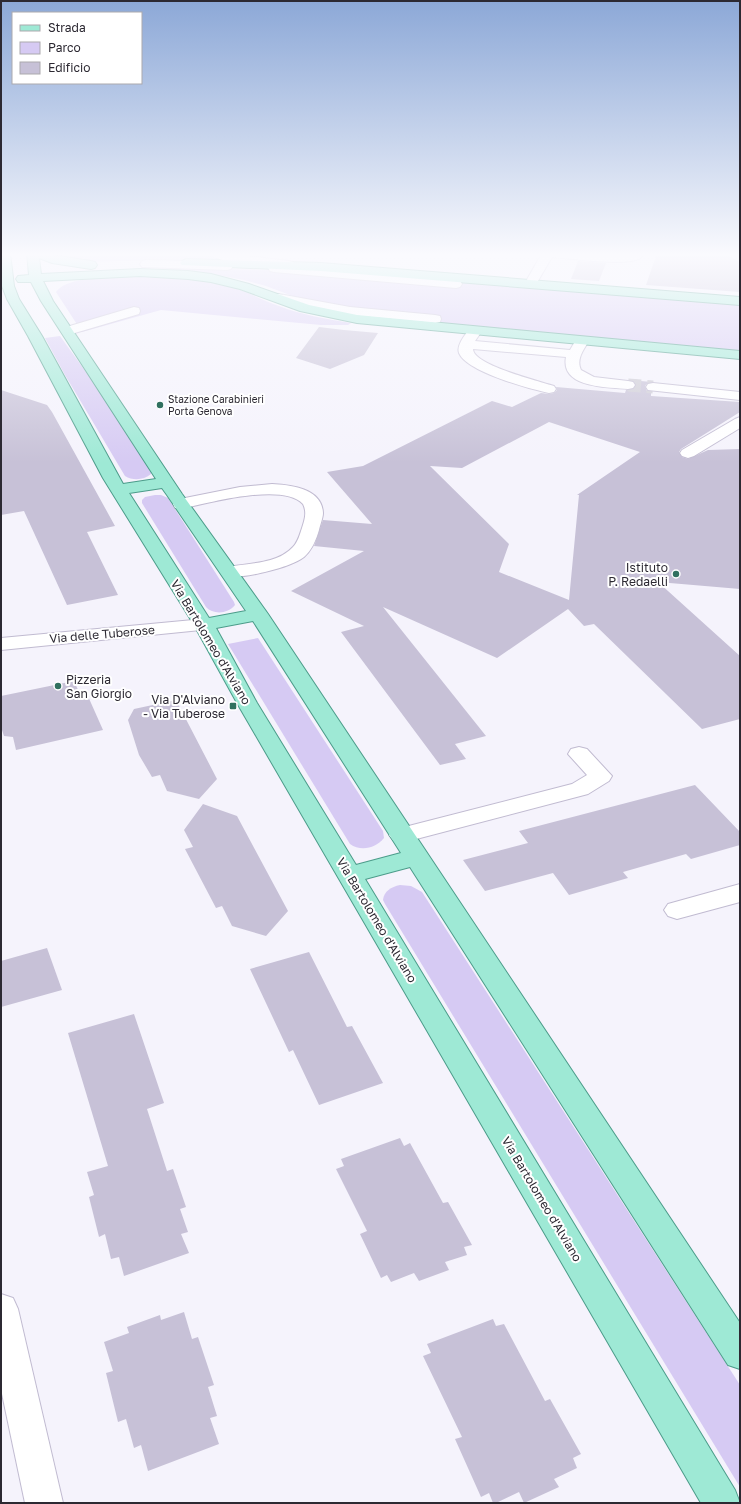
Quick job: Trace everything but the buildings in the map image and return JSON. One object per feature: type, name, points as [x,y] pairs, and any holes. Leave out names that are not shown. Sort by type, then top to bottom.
[{"type":"main road","name":"Via Bartolomeo d'Alviano","points":[[32,323],[41,332],[118,490],[204,625],[247,703],[722,1503]]},
{"type":"main road","points":[[42,323],[41,332],[64,325]]},
{"type":"main road","points":[[57,323],[64,325],[181,504],[258,614],[740,1353]]},
{"type":"main road","points":[[402,323],[740,355]]},
{"type":"main road","points":[[118,490],[167,482]]},
{"type":"main road","points":[[204,625],[258,614]]},
{"type":"main road","points":[[350,875],[408,846]]},
{"type":"street","points":[[64,325],[73,323]]},
{"type":"street","points":[[475,330],[467,344],[466,350],[470,360],[503,375],[549,389]]},
{"type":"street","points":[[583,340],[574,354],[571,365],[572,371],[575,374],[592,380],[628,385]]},
{"type":"street","points":[[467,344],[574,354]]},
{"type":"street","points":[[653,387],[740,396]]},
{"type":"street","points":[[688,453],[740,422]]},
{"type":"street","points":[[181,504],[254,491],[269,490],[298,493],[308,498],[315,511],[300,552],[292,557],[278,562],[229,572]]},
{"type":"street","name":"Via delle Tuberose","points":[[1,644],[204,625]]},
{"type":"street","points":[[408,846],[580,789],[601,776],[579,754]]},
{"type":"street","points":[[677,910],[740,893]]},
{"type":"street","points":[[1,1310],[44,1503]]},
{"type":"green space","points":[[76,323],[114,323],[82,332]]},
{"type":"green space","points":[[302,323],[351,323],[348,325]]},
{"type":"green space","points":[[431,323],[740,323],[740,352]]},
{"type":"green space","points":[[60,336],[86,372],[151,471],[151,474],[148,476],[142,479],[135,479],[125,476],[65,375],[45,338]]},
{"type":"green space","points":[[161,495],[168,498],[234,602],[235,605],[232,608],[225,612],[216,612],[209,610],[206,607],[142,503],[142,500],[145,497]]},
{"type":"green space","points":[[258,638],[383,831],[384,838],[377,844],[368,848],[359,848],[350,844],[228,644]]},
{"type":"green space","points":[[400,885],[411,886],[422,892],[740,1385],[740,1487],[385,904],[383,900],[386,892],[391,888]]},
{"type":"tunnel","points":[[628,385],[653,387]]},
{"type":"place","name":"Stazione Carabinieri Porta Genova","points":[[160,405]]},
{"type":"place","name":"Istituto P. Redaelli","points":[[676,574]]},
{"type":"place","name":"Pizzeria San Giorgio","points":[[58,686]]},
{"type":"place","name":"Via D'Alviano - Via Tuberose","points":[[233,706]]}]
